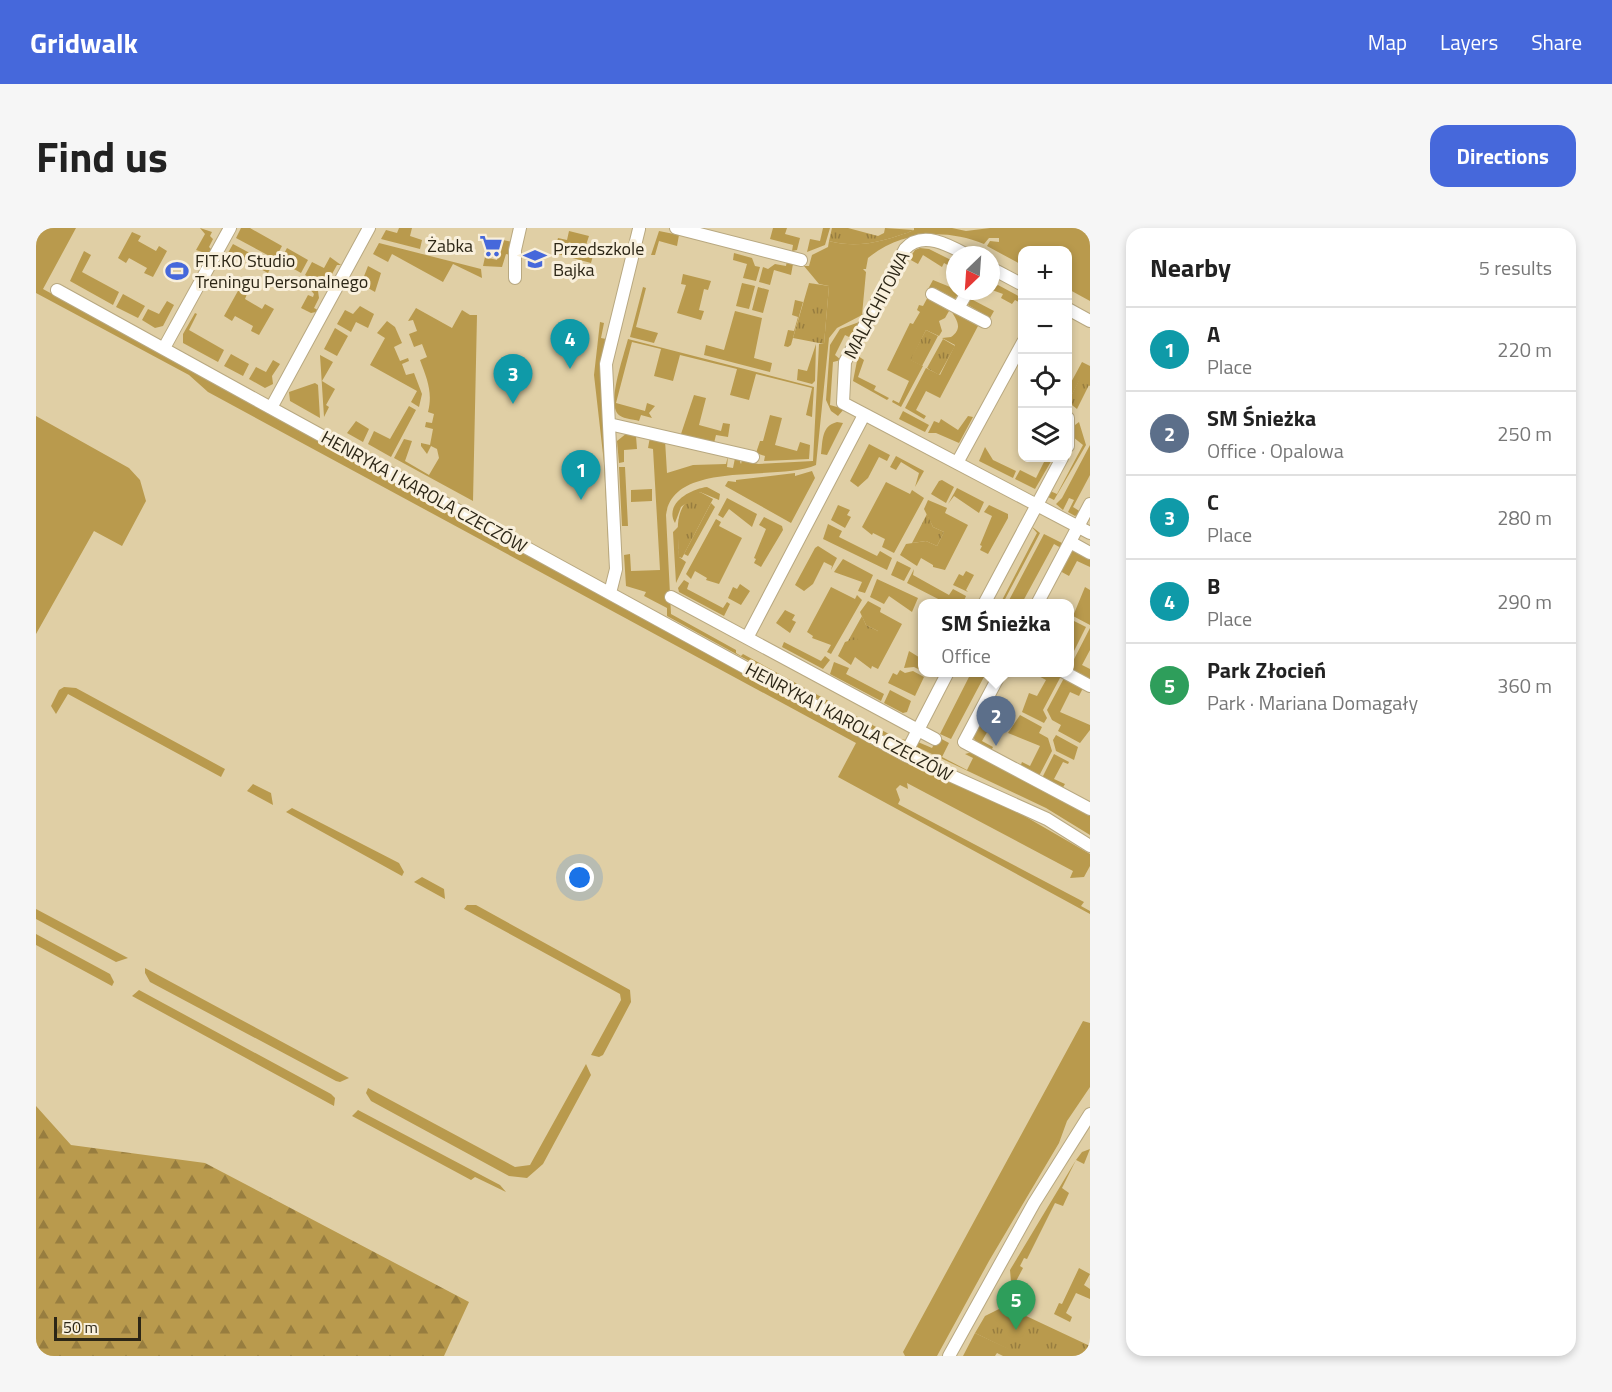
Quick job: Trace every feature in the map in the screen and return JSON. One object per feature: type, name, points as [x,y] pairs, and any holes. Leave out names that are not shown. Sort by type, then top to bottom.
[{"type":"street","points":[[164,348],[230,228]]},
{"type":"street","points":[[271,408],[369,228]]},
{"type":"street","points":[[515,278],[515,250],[520,228]]},
{"type":"street","points":[[610,593],[616,569],[606,361],[638,228],[646,228]]},
{"type":"street","points":[[676,228],[801,260]]},
{"type":"street","name":"MALACHITOWA","points":[[950,246],[918,240],[905,249],[845,362],[843,403],[1090,533]]},
{"type":"street","points":[[1000,273],[1018,282]]},
{"type":"street","name":"HENRYKA I KAROLA CZECZÓW","points":[[57,290],[905,755],[1047,819],[1090,846]]},
{"type":"street","points":[[932,294],[985,322]]},
{"type":"street","points":[[958,308],[963,300]]},
{"type":"street","points":[[1072,311],[1090,321]]},
{"type":"street","points":[[957,463],[1018,351]]},
{"type":"street","points":[[747,638],[864,414]]},
{"type":"street","points":[[609,424],[753,457]]},
{"type":"street","points":[[986,599],[1060,462]]},
{"type":"street","points":[[1039,599],[1090,504]]},
{"type":"street","points":[[1070,542],[1090,553]]},
{"type":"street","points":[[671,597],[935,739]]},
{"type":"street","points":[[905,755],[945,677]]},
{"type":"street","points":[[998,677],[964,742],[1089,806]]},
{"type":"street","points":[[1073,677],[1090,686]]},
{"type":"street","points":[[949,1356],[1034,1203],[1090,1114]]},
{"type":"green space","points":[[40,228],[76,228],[43,289],[911,764],[1021,814],[1090,854],[1090,866],[1084,877],[1070,878],[1073,871],[907,783],[908,789],[900,785],[896,789],[900,800],[898,804],[1084,902],[1081,906],[1090,911],[1090,914],[838,777],[856,743],[208,392],[189,375],[36,293],[36,235]]},
{"type":"green space","points":[[200,228],[212,232],[210,236],[213,239],[209,247],[212,250],[208,254],[196,250],[205,234]]},
{"type":"green space","points":[[241,228],[250,228],[282,246],[275,259],[236,238]]},
{"type":"green space","points":[[399,228],[412,228],[410,236],[422,240],[420,249],[381,239],[386,230],[397,233]]},
{"type":"green space","points":[[773,228],[787,228],[785,234],[800,238],[797,250],[792,251],[793,245],[770,239]]},
{"type":"green space","points":[[823,228],[830,228],[825,245],[807,252],[810,239],[820,241]]},
{"type":"green space","points":[[832,228],[848,228],[878,236],[884,233],[885,228],[914,230],[882,240],[851,244],[829,241]]},
{"type":"green space","points":[[914,228],[952,228],[966,231],[990,228],[1090,228],[1090,301],[1072,291],[1072,246],[1018,246],[1018,263],[1000,253],[1000,246],[987,246],[990,241],[999,242],[999,238],[989,238],[984,244],[954,236],[924,235],[909,237],[881,249],[868,258],[866,269],[863,269],[866,272],[862,315],[837,328],[829,338],[816,465],[799,470],[706,479],[687,486],[673,497],[666,515],[671,614],[736,650],[736,653],[741,656],[743,654],[898,739],[908,740],[907,742],[901,740],[896,742],[667,616],[667,608],[644,596],[646,592],[626,586],[624,555],[630,554],[631,571],[660,570],[653,449],[648,448],[650,437],[665,440],[667,473],[693,465],[726,464],[728,456],[727,467],[733,468],[735,458],[739,459],[741,464],[742,460],[758,464],[813,461],[819,344],[824,344],[829,286],[819,284],[804,266],[809,266],[812,255],[828,247],[829,241],[851,244],[872,243],[914,230]]},
{"type":"green space","points":[[569,231],[589,236],[586,245],[595,248],[591,263],[554,253],[558,238],[567,240]]},
{"type":"green space","points":[[659,231],[679,235],[677,246],[659,241],[655,255],[651,255]]},
{"type":"green space","points":[[132,232],[141,236],[138,241],[156,251],[159,246],[167,251],[153,277],[144,273],[147,268],[129,258],[126,263],[118,258]]},
{"type":"green space","points":[[503,240],[512,242],[510,255],[506,254],[502,267],[483,266],[485,257],[497,260]]},
{"type":"green space","points":[[379,243],[481,269],[482,278],[453,264],[443,282],[392,254],[388,262],[373,254]]},
{"type":"green space","points":[[233,244],[272,265],[268,273],[231,253],[222,268],[220,267]]},
{"type":"green space","points":[[287,248],[308,260],[301,273],[280,261]]},
{"type":"green space","points":[[929,249],[946,258],[946,264],[944,263],[942,267],[923,255],[918,264],[909,259],[915,250]]},
{"type":"green space","points":[[84,251],[91,255],[82,272],[119,292],[113,305],[70,281]]},
{"type":"green space","points":[[734,253],[752,258],[755,266],[760,267],[756,281],[743,278],[747,264],[733,260]]},
{"type":"green space","points":[[330,257],[341,265],[337,265],[327,283],[324,281],[321,285],[305,275],[312,262],[324,268]]},
{"type":"green space","points":[[787,260],[793,264],[791,275],[774,270],[770,285],[759,282],[763,267],[768,269],[775,264],[786,266]]},
{"type":"green space","points":[[368,266],[381,273],[375,292],[361,284]]},
{"type":"green space","points":[[683,274],[711,281],[708,290],[704,289],[699,310],[704,311],[701,320],[677,313],[686,285],[681,284]]},
{"type":"green space","points":[[933,280],[946,285],[946,294],[935,288],[929,299],[949,311],[945,318],[939,321],[942,331],[939,336],[926,330],[911,360],[923,366],[901,407],[892,402],[893,400],[899,403],[909,381],[887,370],[910,323],[913,324],[920,312],[917,310],[919,305],[923,306],[930,293],[927,291]]},
{"type":"green space","points":[[301,281],[318,291],[319,298],[314,308],[318,310],[316,312],[311,313],[301,308],[308,295],[313,297],[314,294],[308,287],[299,285]]},
{"type":"green space","points":[[742,283],[755,286],[749,309],[736,306]]},
{"type":"green space","points":[[809,283],[829,286],[824,344],[793,338]]},
{"type":"green space","points":[[1000,286],[1018,296],[1018,302],[1015,300],[1012,304],[1001,298],[1003,294],[1000,293]]},
{"type":"green space","points":[[643,287],[646,288],[636,327],[658,333],[654,343],[630,337]]},
{"type":"green space","points":[[758,287],[769,290],[763,313],[752,310]]},
{"type":"green space","points":[[239,289],[247,294],[245,299],[262,309],[265,304],[274,309],[259,335],[251,331],[253,326],[235,316],[232,321],[224,316]]},
{"type":"green space","points":[[123,294],[145,306],[138,318],[116,307]]},
{"type":"green space","points":[[795,300],[803,302],[791,345],[788,347],[784,346],[788,330],[794,331],[798,317],[792,315]]},
{"type":"green space","points":[[970,300],[973,300],[994,311],[990,318],[968,305]]},
{"type":"green space","points":[[167,301],[174,305],[163,326],[155,328],[142,320],[148,309],[159,314]]},
{"type":"green space","points":[[360,306],[374,314],[368,328],[356,322],[351,332],[337,324],[345,310],[353,314]]},
{"type":"green space","points":[[416,308],[452,328],[462,310],[470,315],[477,315],[473,501],[394,458],[404,439],[412,441],[405,461],[429,475],[439,458],[437,449],[431,446],[427,454],[421,446],[421,443],[430,445],[433,429],[425,427],[426,422],[432,423],[434,414],[428,412],[430,392],[420,360],[427,357],[422,344],[414,347],[409,334],[417,331],[413,320],[408,321]]},
{"type":"green space","points":[[735,311],[762,318],[754,358],[772,363],[770,372],[704,355],[706,345],[724,350]]},
{"type":"green space","points":[[952,312],[978,326],[940,398],[926,391],[916,410],[926,416],[924,419],[905,408],[926,368],[940,375],[955,345],[942,338],[951,337],[957,331],[958,325]]},
{"type":"green space","points":[[195,313],[197,314],[189,330],[224,350],[218,362],[183,343],[183,334]]},
{"type":"green space","points":[[387,321],[395,327],[402,343],[394,347],[400,361],[408,358],[409,361],[402,364],[406,375],[414,373],[422,394],[419,407],[411,402],[417,391],[370,365],[385,338],[377,333]]},
{"type":"green space","points":[[862,321],[851,338],[845,335],[835,355],[841,360],[833,362],[830,405],[844,409],[838,416],[831,411],[826,400],[830,345],[840,329]]},
{"type":"green space","points":[[600,322],[604,323],[601,338],[606,339],[601,363],[612,564],[609,559],[604,463],[594,375]]},
{"type":"green space","points":[[335,328],[348,336],[337,356],[324,349]]},
{"type":"green space","points":[[926,330],[938,336],[922,366],[910,360]]},
{"type":"green space","points":[[628,339],[814,387],[812,417],[806,415],[812,388],[756,374],[749,400],[730,395],[737,369],[680,355],[673,381],[654,376],[661,349],[632,342],[616,403],[645,411],[647,403],[655,406],[649,413],[652,418],[641,415],[639,421],[621,416],[617,413],[614,398]]},
{"type":"green space","points":[[943,339],[955,346],[939,375],[927,368]]},
{"type":"green space","points":[[816,344],[815,381],[812,384],[797,380],[798,369],[807,371]]},
{"type":"green space","points":[[231,354],[249,364],[243,376],[224,366]]},
{"type":"green space","points":[[320,355],[333,362],[322,381],[335,389],[326,405],[329,407],[324,417]]},
{"type":"green space","points":[[858,356],[864,360],[858,377],[876,386],[874,390],[889,398],[887,400],[853,381]]},
{"type":"green space","points":[[273,360],[280,364],[272,376],[273,384],[265,388],[249,379],[256,367],[266,372]]},
{"type":"green space","points":[[1082,362],[1090,366],[1090,386],[1079,381],[1072,394],[1072,381]]},
{"type":"green space","points":[[1079,380],[1089,385],[1077,409],[1072,405],[1072,394]]},
{"type":"green space","points":[[315,383],[318,385],[320,418],[290,401],[289,392]]},
{"type":"green space","points":[[694,395],[706,398],[699,425],[721,431],[723,423],[730,424],[728,437],[716,435],[714,443],[681,434]]},
{"type":"green space","points":[[409,406],[416,410],[391,457],[368,444],[374,431],[390,439]]},
{"type":"green space","points":[[903,411],[929,425],[925,432],[899,419]]},
{"type":"green space","points":[[770,415],[782,418],[775,445],[797,451],[800,442],[810,445],[809,459],[764,461],[765,456],[756,453],[760,441],[763,441]]},
{"type":"green space","points":[[36,416],[129,468],[140,480],[146,501],[122,546],[94,531],[36,634]]},
{"type":"green space","points":[[968,416],[973,417],[959,443],[936,433],[928,433],[934,421],[939,423],[941,419],[958,430]]},
{"type":"green space","points":[[356,421],[369,429],[363,442],[347,433]]},
{"type":"green space","points":[[837,422],[843,423],[827,455],[821,454],[825,430]]},
{"type":"green space","points":[[1079,422],[1086,445],[1054,500],[1046,496],[1050,491],[1057,494],[1083,445],[1073,437],[1075,425]]},
{"type":"green space","points":[[627,433],[636,436],[637,449],[624,450],[624,462],[619,463],[617,441]]},
{"type":"green space","points":[[869,444],[890,455],[887,461],[879,457],[868,478],[858,487],[850,481]]},
{"type":"green space","points":[[1090,445],[1090,475],[1073,507],[1081,512],[1075,516],[1068,512],[1074,500],[1069,498],[1063,510],[1056,504],[1062,498]]},
{"type":"green space","points":[[985,447],[993,460],[1016,471],[1013,478],[979,461]]},
{"type":"green space","points":[[896,456],[924,471],[915,487],[919,473],[901,462],[896,470],[890,467]]},
{"type":"green space","points":[[1044,462],[1051,462],[1035,489],[1015,479],[1020,470],[1036,478]]},
{"type":"green space","points":[[619,467],[625,467],[628,526],[622,526]]},
{"type":"green space","points":[[812,471],[815,478],[791,523],[725,486],[728,481],[736,482],[736,480],[795,473],[795,476]]},
{"type":"green space","points":[[942,480],[954,487],[946,503],[931,494]]},
{"type":"green space","points":[[886,482],[910,494],[912,490],[924,498],[894,553],[882,547],[885,539],[873,533],[872,535],[862,527]]},
{"type":"green space","points":[[707,487],[720,494],[719,500],[700,492],[681,507],[675,523],[673,510],[680,499],[693,491]]},
{"type":"green space","points":[[957,488],[984,502],[979,513],[954,496],[948,504]]},
{"type":"green space","points":[[652,489],[652,501],[631,502],[631,490]]},
{"type":"green space","points":[[700,492],[713,499],[682,558],[679,557],[678,537],[681,511],[691,497]]},
{"type":"green space","points":[[727,498],[757,514],[752,527],[729,509],[723,518],[718,515]]},
{"type":"green space","points":[[928,500],[947,508],[945,513],[968,525],[945,570],[933,567],[921,558],[917,566],[900,555],[906,544],[926,541],[937,546],[944,532],[933,527],[924,509]]},
{"type":"green space","points":[[711,503],[715,507],[688,556],[684,554]]},
{"type":"green space","points":[[838,505],[850,510],[847,515],[851,517],[845,528],[831,520]]},
{"type":"green space","points":[[989,505],[1008,514],[1008,518],[988,554],[980,550],[982,546],[980,545],[992,516],[984,512]]},
{"type":"green space","points":[[927,514],[933,527],[944,532],[937,546],[926,541],[912,543]]},
{"type":"green space","points":[[764,517],[782,526],[783,530],[761,567],[754,563],[756,559],[754,558],[766,529],[759,525]]},
{"type":"green space","points":[[716,519],[721,522],[719,526],[742,538],[719,584],[706,580],[707,578],[695,571],[691,579],[686,574]]},
{"type":"green space","points":[[828,524],[842,531],[839,537],[877,556],[880,551],[892,558],[887,570],[823,539]]},
{"type":"green space","points":[[1031,526],[1040,533],[1005,599],[1003,599],[1037,533]]},
{"type":"green space","points":[[678,527],[679,557],[686,562],[676,583],[673,532]]},
{"type":"green space","points":[[1044,534],[1064,544],[1061,548],[1054,544],[1024,599],[1010,599]]},
{"type":"green space","points":[[818,546],[837,558],[831,570],[832,566],[824,562],[813,584],[804,591],[795,585]]},
{"type":"green space","points":[[1076,550],[1090,558],[1090,567],[1077,561],[1069,576],[1060,571],[1069,552]]},
{"type":"green space","points":[[843,559],[873,575],[865,593],[858,591],[862,582],[834,572]]},
{"type":"green space","points":[[897,561],[911,568],[904,581],[891,575]]},
{"type":"green space","points":[[914,569],[913,575],[949,595],[953,589],[966,596],[965,599],[938,599],[907,583]]},
{"type":"green space","points":[[966,571],[974,575],[966,590],[968,592],[953,585],[959,574],[963,576]]},
{"type":"green space","points":[[877,579],[918,598],[912,612],[889,596],[884,604],[870,597]]},
{"type":"green space","points":[[684,580],[689,583],[687,589],[723,608],[727,602],[730,604],[724,616],[679,592],[678,588]]},
{"type":"green space","points":[[740,584],[750,591],[741,605],[728,598],[733,587],[737,589]]},
{"type":"green space","points":[[831,587],[855,599],[857,595],[862,600],[831,654],[827,652],[831,645],[812,638],[813,636],[807,632]]},
{"type":"green space","points":[[1085,587],[1090,590],[1090,625],[1074,617]]},
{"type":"green space","points":[[868,601],[881,608],[880,612],[902,624],[878,669],[872,666],[871,669],[855,657],[851,665],[838,656],[845,642],[878,631],[866,625],[860,612]]},
{"type":"green space","points":[[785,610],[795,615],[792,620],[796,622],[790,633],[776,623]]},
{"type":"green space","points":[[862,616],[866,625],[878,631],[871,646],[859,639],[848,641]]},
{"type":"green space","points":[[1074,621],[1086,627],[1074,651]]},
{"type":"green space","points":[[1090,628],[1090,650],[1082,665],[1090,669],[1090,681],[1074,673],[1074,659]]},
{"type":"green space","points":[[784,642],[821,661],[825,656],[830,660],[823,669],[782,647]]},
{"type":"green space","points":[[909,651],[918,657],[918,669],[904,668]]},
{"type":"green space","points":[[834,662],[849,668],[846,674],[884,694],[881,701],[830,674]]},
{"type":"green space","points":[[900,670],[905,673],[913,671],[918,674],[918,677],[924,677],[915,696],[888,683],[893,673],[897,675]]},
{"type":"green space","points":[[969,677],[984,677],[951,739],[940,734]]},
{"type":"green space","points":[[1040,677],[1060,677],[1043,710],[1047,718],[1044,723],[1022,712],[1029,693],[1037,696],[1046,680]]},
{"type":"green space","points":[[1064,678],[1083,688],[1079,696],[1070,692],[1060,712],[1090,725],[1090,730],[1080,743],[1058,731],[1061,725],[1052,720],[1047,710]]},
{"type":"green space","points":[[64,687],[76,688],[225,769],[221,777],[68,694],[56,714],[51,706],[59,690]]},
{"type":"green space","points":[[890,690],[911,701],[907,712],[903,713],[884,703]]},
{"type":"green space","points":[[1020,715],[1042,727],[1039,733],[1048,738],[1052,751],[1039,776],[1020,767],[1022,762],[1030,766],[1040,746],[1008,733]]},
{"type":"green space","points":[[980,722],[990,727],[982,741],[993,747],[991,751],[976,743],[973,736]]},
{"type":"green space","points":[[1056,735],[1078,747],[1074,760],[1056,751],[1053,740]]},
{"type":"green space","points":[[938,737],[949,743],[942,757],[967,770],[973,758],[965,754],[972,752],[1090,814],[1090,835],[1046,808],[915,746],[918,742],[932,748]]},
{"type":"green space","points":[[1054,754],[1069,762],[1068,764],[1063,762],[1054,779],[1065,784],[1062,789],[1042,778]]},
{"type":"green space","points":[[253,784],[271,793],[273,805],[247,791]]},
{"type":"green space","points":[[292,808],[399,863],[404,872],[402,876],[286,812]]},
{"type":"green space","points":[[422,877],[444,889],[445,899],[414,882]]},
{"type":"green space","points":[[467,905],[476,905],[630,990],[631,1002],[603,1055],[599,1057],[591,1055],[621,1000],[620,994],[464,909]]},
{"type":"green space","points":[[36,909],[128,958],[116,962],[36,919]]},
{"type":"green space","points":[[36,934],[110,974],[114,982],[112,986],[36,945]]},
{"type":"green space","points":[[145,968],[349,1078],[340,1082],[336,1081],[150,982]]},
{"type":"green space","points":[[139,990],[331,1094],[335,1098],[334,1106],[132,996]]},
{"type":"green space","points":[[1083,1021],[1090,1023],[1090,1087],[1067,1121],[1059,1143],[989,1261],[937,1356],[905,1356],[903,1352]]},
{"type":"green space","points":[[586,1064],[591,1075],[543,1164],[527,1178],[509,1176],[371,1101],[366,1093],[368,1088],[515,1167],[530,1165]]},
{"type":"green space","points":[[36,1106],[71,1145],[205,1163],[469,1302],[444,1356],[36,1356]]},
{"type":"green space","points":[[358,1110],[500,1185],[506,1192],[475,1177],[471,1180],[352,1116]]},
{"type":"green space","points":[[1090,1149],[1084,1164],[1076,1160],[1082,1152]]},
{"type":"green space","points":[[1076,1160],[1062,1188],[1069,1193],[1063,1206],[1055,1203],[1027,1259],[1024,1258],[1020,1266],[1023,1268],[1014,1285],[1022,1289],[1016,1295],[1012,1293],[1010,1270]]},
{"type":"green space","points":[[1079,1268],[1090,1274],[1084,1285],[1090,1289],[1090,1299],[1076,1293],[1066,1313],[1072,1317],[1070,1322],[1054,1314],[1059,1303],[1062,1304]]},
{"type":"green space","points":[[1005,1306],[1090,1346],[1090,1356],[1022,1356],[975,1333],[985,1316]]},
{"type":"green space","points":[[975,1333],[1007,1348],[1039,1356],[1003,1356],[997,1353],[995,1356],[963,1356]]},
{"type":"place","name":"Żabka","points":[[491,246]]},
{"type":"place","name":"Przedszkole Bajka","points":[[535,259]]},
{"type":"place","name":"FIT.KO Studio Treningu Personalnego","points":[[177,271]]},
{"type":"place","name":"B","points":[[570,369]]},
{"type":"place","name":"C","points":[[513,404]]},
{"type":"place","name":"A","points":[[581,500]]},
{"type":"place","name":"SM Śnieżka","points":[[996,746]]},
{"type":"place","name":"Park Złocień","points":[[1016,1330]]}]
